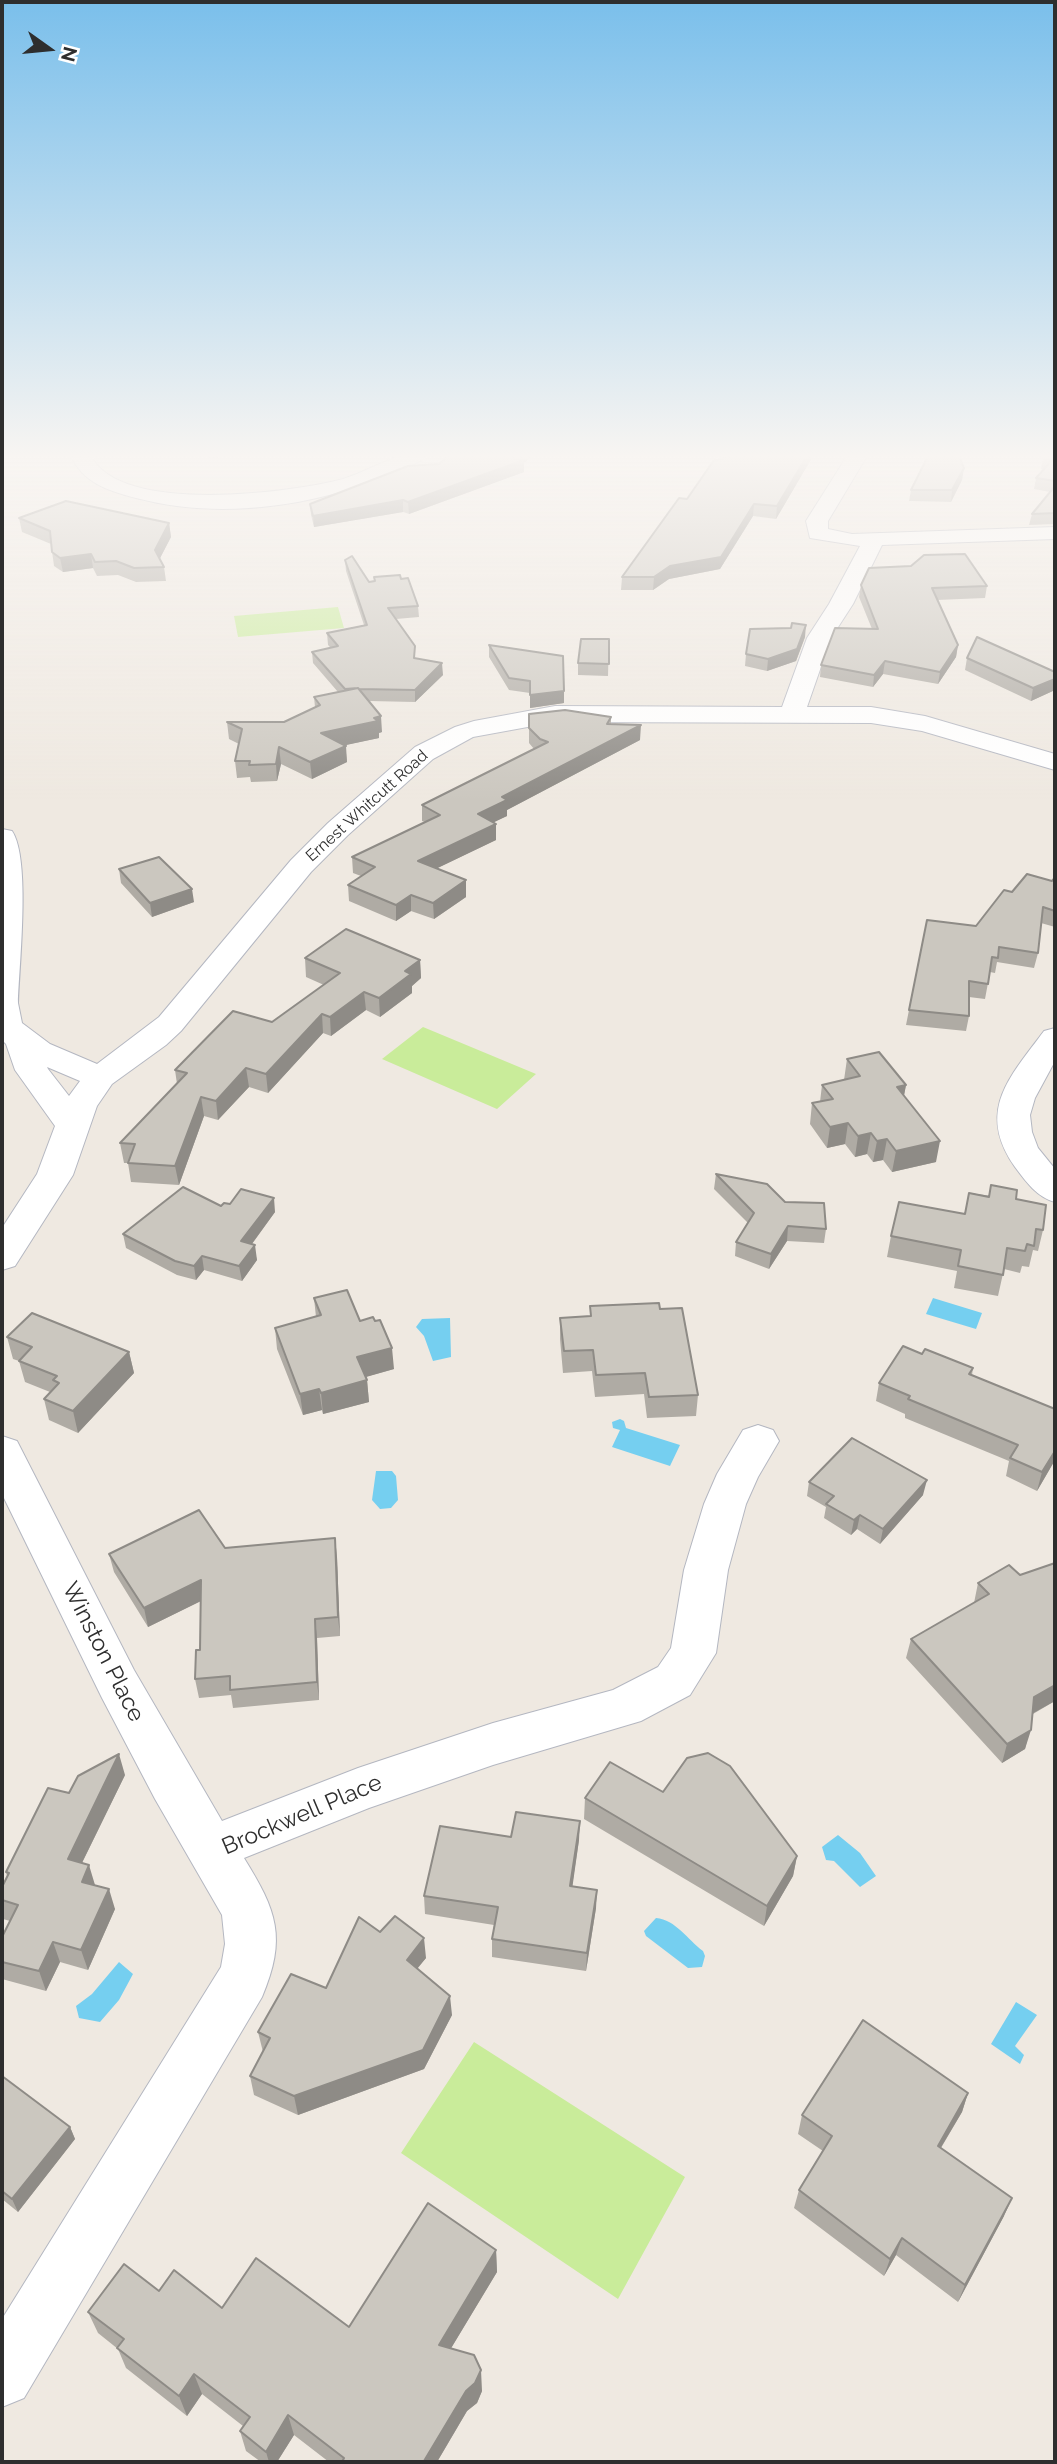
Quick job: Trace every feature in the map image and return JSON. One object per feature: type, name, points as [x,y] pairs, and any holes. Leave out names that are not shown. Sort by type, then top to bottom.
[{"type":"street","points":[[792,715],[819,638],[858,571]]},
{"type":"street","name":"Ernest Whitcutt Road","points":[[100,1077],[155,1038],[170,1024],[301,866],[414,761],[441,743],[483,726],[555,714],[842,714],[896,718],[1055,762]]},
{"type":"street","points":[[2,837],[8,874],[2,1003],[8,1028],[28,1044],[100,1077],[88,1091],[72,1124],[55,1175],[2,1257]]},
{"type":"street","points":[[28,1044],[84,1051],[155,1038]]},
{"type":"street","points":[[1055,1038],[1024,1081],[1015,1104],[1012,1124],[1015,1140],[1025,1159],[1055,1190]]},
{"type":"street","points":[[28,1044],[32,1070],[72,1124]]},
{"type":"street","name":"Brockwell Place","points":[[2,2376],[243,1979],[252,1954],[253,1932],[247,1909],[212,1848],[369,1786],[493,1744],[624,1707],[674,1681],[693,1653],[708,1561],[725,1504],[738,1474],[758,1441]]},
{"type":"street","name":"Winston Place","points":[[2,1452],[118,1684],[172,1784],[212,1848]]},
{"type":"green space","points":[[338,607],[344,628],[238,637],[234,616]]},
{"type":"green space","points":[[423,1027],[536,1074],[497,1109],[382,1059]]},
{"type":"green space","points":[[474,2042],[685,2177],[618,2299],[401,2153]]},
{"type":"water","points":[[933,1298],[982,1313],[976,1329],[926,1314]]},
{"type":"water","points":[[450,1318],[451,1357],[433,1361],[424,1336],[416,1327],[422,1319]]},
{"type":"water","points":[[620,1419],[624,1421],[626,1428],[680,1445],[670,1466],[612,1447],[620,1430],[613,1428],[612,1422]]},
{"type":"water","points":[[376,1471],[392,1471],[396,1476],[398,1500],[391,1508],[380,1509],[372,1500]]},
{"type":"water","points":[[838,1835],[860,1853],[876,1876],[860,1887],[834,1861],[826,1860],[822,1847]]},
{"type":"water","points":[[656,1918],[670,1922],[703,1951],[705,1956],[702,1967],[688,1968],[646,1936],[644,1931]]},
{"type":"water","points":[[119,1962],[133,1974],[119,2000],[100,2022],[79,2018],[76,2006],[92,1994]]},
{"type":"water","points":[[1016,2002],[1037,2015],[1015,2046],[1024,2055],[1020,2064],[991,2044]]},
{"type":"building","points":[[349,571],[362,571],[369,582],[375,581],[374,577],[400,575],[401,579],[408,578],[418,606],[388,608],[415,646],[414,658],[442,663],[415,690],[345,689],[312,652],[338,646],[327,633],[367,625]]},
{"type":"building","points":[[626,571],[663,571],[654,577],[622,577]]},
{"type":"building","points":[[868,571],[977,571],[987,586],[932,588],[958,645],[940,672],[885,661],[874,675],[821,665],[835,628],[878,629],[861,585]]},
{"type":"building","points":[[792,623],[806,625],[797,649],[768,659],[746,654],[750,629],[791,628]]},
{"type":"building","points":[[977,637],[1055,672],[1055,679],[1033,688],[967,658]]},
{"type":"building","points":[[581,639],[609,639],[609,664],[578,663]]},
{"type":"building","points":[[489,645],[563,656],[564,691],[530,695],[530,681],[509,678]]},
{"type":"building","points":[[358,688],[381,716],[374,718],[378,721],[321,733],[346,746],[310,762],[279,747],[276,764],[249,765],[250,761],[235,761],[242,729],[227,722],[284,722],[320,705],[314,697]]},
{"type":"building","points":[[565,710],[611,717],[607,724],[641,725],[502,797],[507,800],[478,814],[496,824],[418,861],[466,880],[433,903],[411,895],[396,905],[348,885],[375,867],[352,857],[440,815],[422,805],[548,742],[540,739],[529,728],[529,714]]},
{"type":"building","points":[[159,857],[192,889],[150,903],[119,869]]},
{"type":"building","points":[[1027,874],[1052,881],[1055,877],[1055,911],[1043,907],[1038,953],[999,947],[998,958],[992,957],[988,984],[969,981],[969,1016],[909,1010],[927,920],[976,926],[1004,890],[1012,892]]},
{"type":"building","points":[[346,929],[420,960],[405,971],[411,974],[379,998],[364,992],[330,1017],[322,1014],[266,1074],[246,1068],[216,1101],[201,1097],[175,1166],[128,1163],[135,1144],[120,1143],[187,1073],[175,1070],[233,1011],[272,1022],[340,973],[305,958]]},
{"type":"building","points":[[879,1052],[906,1085],[897,1087],[940,1141],[896,1151],[887,1139],[877,1141],[871,1133],[858,1136],[848,1123],[830,1127],[812,1103],[833,1099],[822,1085],[860,1076],[847,1059]]},
{"type":"building","points":[[716,1174],[767,1184],[785,1202],[824,1203],[826,1229],[788,1226],[771,1254],[736,1242],[754,1213]]},
{"type":"building","points":[[991,1185],[1017,1190],[1016,1199],[1046,1205],[1043,1230],[1036,1229],[1034,1246],[1027,1244],[1025,1251],[1007,1248],[1003,1275],[958,1266],[961,1250],[891,1236],[899,1202],[965,1214],[969,1193],[989,1197]]},
{"type":"building","points":[[183,1187],[221,1206],[224,1203],[230,1204],[241,1189],[274,1198],[241,1241],[255,1245],[239,1266],[202,1256],[194,1266],[175,1261],[123,1234]]},
{"type":"building","points":[[347,1290],[360,1321],[373,1317],[375,1321],[380,1320],[392,1348],[357,1357],[367,1380],[321,1393],[319,1389],[300,1394],[275,1328],[321,1315],[314,1298]]},
{"type":"building","points":[[659,1303],[660,1309],[682,1308],[698,1395],[649,1397],[645,1373],[596,1375],[593,1350],[564,1351],[560,1318],[591,1316],[590,1306]]},
{"type":"building","points":[[32,1313],[129,1352],[73,1411],[44,1399],[59,1383],[53,1380],[57,1376],[19,1361],[32,1347],[7,1337]]},
{"type":"building","points":[[903,1346],[922,1354],[925,1349],[973,1368],[969,1374],[1055,1409],[1055,1451],[1042,1472],[1010,1458],[1018,1445],[908,1399],[910,1396],[879,1383]]},
{"type":"building","points":[[852,1438],[927,1480],[883,1529],[860,1515],[854,1520],[826,1504],[834,1496],[809,1482]]},
{"type":"building","points":[[199,1510],[225,1548],[335,1538],[338,1617],[315,1619],[317,1682],[230,1690],[230,1676],[195,1679],[196,1650],[200,1650],[201,1580],[144,1608],[109,1554]]},
{"type":"building","points":[[1055,1563],[1055,1685],[1034,1697],[1031,1730],[1007,1744],[911,1639],[989,1594],[978,1583],[1009,1565],[1020,1575]]},
{"type":"building","points":[[708,1753],[730,1766],[797,1856],[767,1906],[585,1798],[610,1762],[663,1792],[687,1758]]},
{"type":"building","points":[[119,1754],[68,1859],[89,1865],[82,1882],[109,1889],[81,1950],[53,1942],[39,1971],[2,1962],[2,1937],[18,1905],[2,1900],[2,1887],[9,1873],[6,1872],[48,1788],[69,1793],[78,1776]]},
{"type":"building","points":[[516,1812],[580,1821],[570,1886],[597,1890],[587,1953],[492,1939],[498,1907],[424,1896],[440,1826],[511,1837]]},
{"type":"building","points":[[395,1916],[424,1938],[407,1960],[450,1996],[423,2050],[294,2096],[250,2076],[270,2038],[258,2032],[291,1974],[326,1988],[359,1917],[380,1932]]},
{"type":"building","points":[[863,2020],[968,2093],[938,2146],[1012,2198],[965,2285],[902,2238],[890,2259],[799,2190],[832,2136],[802,2115]]},
{"type":"building","points":[[2,2076],[70,2127],[12,2199],[2,2191]]},
{"type":"building","points":[[428,2203],[496,2250],[439,2345],[474,2355],[481,2370],[425,2462],[342,2462],[344,2458],[288,2415],[266,2452],[240,2431],[250,2417],[194,2374],[179,2396],[117,2348],[124,2339],[88,2312],[124,2264],[159,2291],[174,2270],[222,2308],[256,2258],[349,2327]]}]
